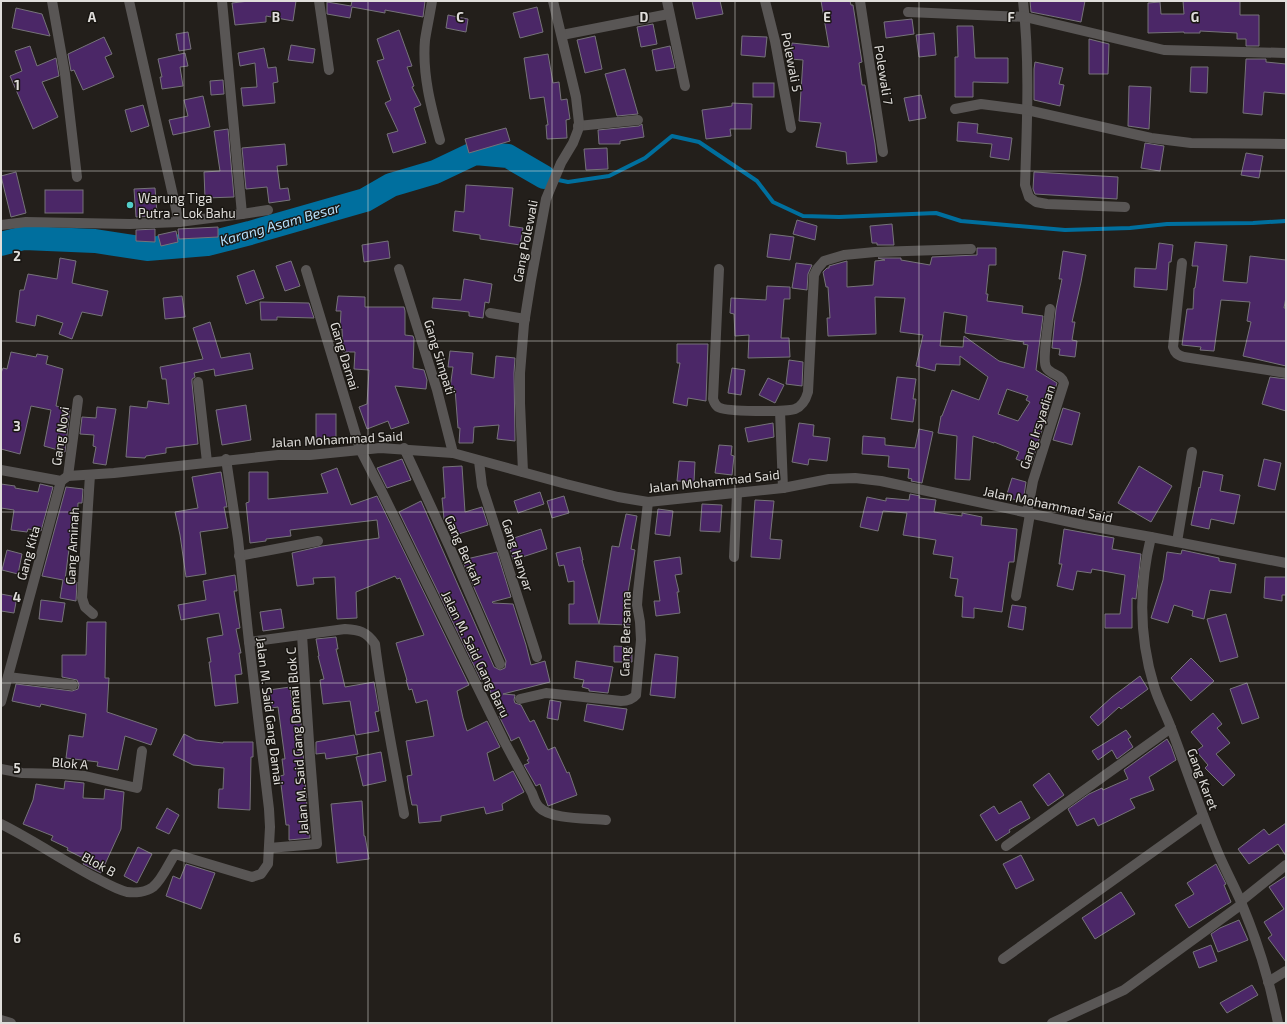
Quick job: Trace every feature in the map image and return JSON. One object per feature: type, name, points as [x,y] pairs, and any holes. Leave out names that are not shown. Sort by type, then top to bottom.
[{"type":"street","points":[[52,1],[65,74],[77,177]]},
{"type":"street","points":[[129,1],[179,222]]},
{"type":"street","points":[[222,1],[242,214]]},
{"type":"street","points":[[319,1],[328,70]]},
{"type":"street","points":[[432,1],[425,40],[425,68],[428,92],[440,140]]},
{"type":"street","name":"Gang Polewali","points":[[523,472],[520,373],[525,319],[546,199],[561,163],[573,143],[578,126],[576,97],[553,1]]},
{"type":"street","points":[[667,1],[685,86]]},
{"type":"street","name":"Polewali 5","points":[[765,1],[775,40],[791,128]]},
{"type":"street","name":"Polewali 7","points":[[860,1],[883,152]]},
{"type":"street","points":[[1023,1],[1025,17],[1027,110],[1025,185],[1028,197],[1036,202],[1047,204],[1125,207]]},
{"type":"street","points":[[908,12],[1025,17],[1164,50],[1286,53]]},
{"type":"street","points":[[562,35],[670,14]]},
{"type":"street","points":[[955,109],[981,104],[1027,110],[1151,138],[1191,143],[1286,144]]},
{"type":"street","points":[[578,126],[638,120]]},
{"type":"street","points":[[1,225],[26,222],[130,224],[179,222],[268,210]]},
{"type":"street","points":[[719,269],[713,399],[715,404],[718,407],[731,410],[780,411],[796,408],[805,400],[808,392],[814,275],[824,261],[844,255],[875,252],[971,249]]},
{"type":"street","points":[[1182,263],[1173,347],[1174,352],[1184,357],[1286,373]]},
{"type":"street","name":"Gang Simpati","points":[[399,269],[437,390],[453,453]]},
{"type":"street","name":"Gang Damai","points":[[306,270],[360,449]]},
{"type":"street","name":"Gang Irsyadian","points":[[1028,513],[1033,481],[1064,383],[1061,378],[1048,370],[1045,366],[1050,309]]},
{"type":"street","points":[[490,313],[525,319]]},
{"type":"street","points":[[198,382],[207,462]]},
{"type":"street","name":"Gang Novi","points":[[65,478],[78,400]]},
{"type":"street","points":[[780,411],[782,488]]},
{"type":"street","name":"Jalan Mohammad Said","points":[[1,470],[65,478],[226,459],[278,455],[310,455],[360,449],[404,448],[453,453],[618,497],[648,502],[737,494],[782,488],[829,479],[855,478],[881,481],[1084,526],[1151,537],[1286,563]]},
{"type":"street","name":"Gang Berkah","points":[[404,448],[450,548],[500,664]]},
{"type":"street","name":"Jalan M. Said Gang Baru","points":[[360,449],[504,741],[539,807],[550,813],[564,816],[606,820]]},
{"type":"street","points":[[1177,542],[1192,452]]},
{"type":"street","name":"Jalan M. Said Gang Damai","points":[[174,854],[252,877],[261,874],[268,864],[270,828],[268,802],[238,539],[226,459]]},
{"type":"street","name":"Gang Hanyar","points":[[479,461],[482,486],[537,657]]},
{"type":"street","name":"Gang Aminah","points":[[90,475],[82,598],[85,607],[93,614]]},
{"type":"street","name":"Gang Kita","points":[[1,702],[65,478]]},
{"type":"street","points":[[734,557],[737,494]]},
{"type":"street","name":"Gang Bersama","points":[[520,699],[546,693],[621,701],[634,698],[636,695],[641,640],[637,605],[648,502]]},
{"type":"street","points":[[1016,596],[1028,513]]},
{"type":"street","name":"Gang Karet","points":[[1151,537],[1145,561],[1142,610],[1144,640],[1154,686],[1172,728],[1219,856],[1241,902],[1274,1001],[1278,1023]]},
{"type":"street","points":[[239,556],[318,541]]},
{"type":"street","points":[[249,642],[344,629],[357,630],[365,634],[375,644],[384,713],[391,742],[404,814]]},
{"type":"street","name":"Jalan M. Said Gang Damai Blok C","points":[[269,848],[317,844],[302,635]]},
{"type":"street","points":[[8,677],[73,685]]},
{"type":"street","points":[[1006,846],[1172,728]]},
{"type":"street","name":"Blok A","points":[[1,769],[22,773],[85,776],[137,788],[142,751]]},
{"type":"street","points":[[1002,959],[1204,816]]},
{"type":"street","name":"Blok B","points":[[1,824],[115,888],[128,892],[143,892],[154,886],[164,873],[174,854]]},
{"type":"street","points":[[1052,1023],[1124,990],[1241,902],[1286,865]]},
{"type":"street","points":[[1268,982],[1286,971]]},
{"type":"street","points":[[1,1020],[11,1023]]},
{"type":"building","points":[[249,1],[296,1],[293,21],[266,16],[266,22],[235,25],[232,3]]},
{"type":"building","points":[[352,1],[425,1],[423,17],[385,10],[385,13],[352,7],[350,18],[327,14],[327,2],[351,6]]},
{"type":"building","points":[[692,1],[720,1],[723,14],[696,19]]},
{"type":"building","points":[[821,1],[850,1],[851,5],[853,5],[862,62],[859,63],[862,85],[865,85],[877,162],[847,164],[846,152],[816,147],[821,123],[799,121],[803,60],[790,59],[792,43],[829,47]]},
{"type":"building","points":[[1030,1],[1085,1],[1081,22],[1031,12]]},
{"type":"building","points":[[1183,1],[1240,1],[1240,15],[1259,15],[1259,46],[1246,46],[1246,39],[1237,39],[1237,33],[1200,31],[1200,33],[1148,33],[1148,3],[1160,2],[1161,14],[1184,14]]},
{"type":"building","points":[[537,7],[543,32],[520,38],[513,13]]},
{"type":"building","points":[[16,8],[42,14],[50,36],[12,28]]},
{"type":"building","points":[[448,15],[468,19],[466,32],[446,28]]},
{"type":"building","points":[[912,19],[914,34],[886,38],[884,22]]},
{"type":"building","points":[[653,24],[657,44],[641,47],[637,27]]},
{"type":"building","points":[[957,26],[973,26],[975,58],[1008,58],[1008,83],[973,82],[973,97],[955,97],[955,57],[958,57]]},
{"type":"building","points":[[399,30],[412,66],[407,67],[414,86],[412,87],[421,105],[414,108],[426,143],[393,153],[387,134],[398,131],[385,103],[391,100],[377,61],[384,59],[377,39]]},
{"type":"building","points":[[188,32],[191,49],[179,51],[176,34]]},
{"type":"building","points":[[934,33],[936,55],[919,57],[916,35]]},
{"type":"building","points":[[595,36],[602,69],[585,73],[577,40]]},
{"type":"building","points":[[742,36],[767,37],[765,57],[741,55]]},
{"type":"building","points":[[104,37],[112,54],[105,57],[114,77],[83,90],[74,70],[71,71],[68,54]]},
{"type":"building","points":[[1089,39],[1109,44],[1108,74],[1089,74]]},
{"type":"building","points":[[291,45],[315,49],[313,63],[288,60]]},
{"type":"building","points":[[30,46],[37,66],[56,58],[59,76],[42,82],[58,117],[33,129],[10,76],[22,71],[15,51]]},
{"type":"building","points":[[670,46],[675,68],[656,71],[652,50]]},
{"type":"building","points":[[264,48],[268,68],[276,67],[278,82],[273,83],[275,103],[243,106],[241,88],[257,87],[255,63],[240,66],[238,53]]},
{"type":"building","points":[[185,53],[188,66],[180,67],[183,86],[162,89],[160,77],[162,77],[158,59]]},
{"type":"building","points":[[548,54],[553,83],[559,82],[561,100],[567,99],[570,119],[566,120],[567,138],[547,139],[546,125],[548,125],[544,97],[530,99],[524,58]]},
{"type":"building","points":[[1246,59],[1266,59],[1266,62],[1286,64],[1286,94],[1264,92],[1262,115],[1243,113]]},
{"type":"building","points":[[1035,62],[1063,68],[1059,84],[1064,85],[1060,106],[1034,100]]},
{"type":"building","points":[[1191,67],[1208,67],[1207,93],[1190,92]]},
{"type":"building","points":[[625,69],[638,114],[617,116],[605,74]]},
{"type":"building","points":[[223,80],[224,94],[211,95],[210,81]]},
{"type":"building","points":[[753,83],[774,83],[774,97],[753,97]]},
{"type":"building","points":[[1129,86],[1151,87],[1149,129],[1128,126]]},
{"type":"building","points":[[921,95],[926,118],[909,121],[904,98]]},
{"type":"building","points":[[203,96],[210,127],[173,135],[169,120],[188,116],[184,100]]},
{"type":"building","points":[[732,103],[752,104],[751,129],[730,129],[731,136],[706,139],[702,110],[732,106]]},
{"type":"building","points":[[143,105],[149,126],[131,132],[125,110]]},
{"type":"building","points":[[958,122],[978,124],[977,133],[1012,138],[1009,160],[990,157],[992,144],[957,141]]},
{"type":"building","points":[[642,124],[644,137],[620,141],[620,144],[599,144],[598,130],[639,126]]},
{"type":"building","points":[[506,128],[510,141],[469,153],[465,139]]},
{"type":"building","points":[[228,129],[234,197],[205,198],[204,172],[220,171],[214,131]]},
{"type":"building","points":[[1145,143],[1164,146],[1160,171],[1141,168]]},
{"type":"building","points":[[285,144],[287,165],[277,166],[280,189],[288,188],[290,200],[269,203],[267,187],[246,189],[242,148]]},
{"type":"building","points":[[607,148],[608,169],[586,170],[584,149]]},
{"type":"building","points":[[1246,153],[1263,156],[1259,178],[1241,175]]},
{"type":"building","points":[[16,172],[26,213],[11,217],[1,176]]},
{"type":"building","points":[[1034,172],[1118,177],[1117,199],[1035,194],[1033,189]]},
{"type":"building","points":[[466,185],[513,188],[509,226],[523,228],[520,245],[480,239],[480,235],[453,231],[455,211],[464,212]]},
{"type":"building","points":[[155,188],[157,213],[155,213],[155,216],[136,217],[134,189]]},
{"type":"building","points":[[45,190],[83,190],[83,213],[45,213]]},
{"type":"building","points":[[797,220],[817,226],[815,240],[793,234]]},
{"type":"building","points":[[892,224],[894,245],[877,245],[877,243],[872,243],[870,226]]},
{"type":"building","points":[[218,227],[218,237],[179,239],[178,229]]},
{"type":"building","points":[[155,229],[155,242],[136,241],[136,230]]},
{"type":"building","points":[[176,231],[178,242],[161,246],[158,235]]},
{"type":"building","points":[[770,234],[794,237],[790,260],[767,257]]},
{"type":"building","points":[[388,241],[390,258],[364,262],[362,245]]},
{"type":"building","points":[[1195,242],[1227,245],[1223,281],[1247,283],[1250,256],[1286,260],[1286,297],[1284,308],[1286,308],[1286,366],[1243,356],[1251,322],[1247,321],[1250,302],[1221,300],[1214,351],[1200,350],[1201,347],[1182,345],[1187,309],[1193,309],[1194,288],[1198,266],[1192,266]]},
{"type":"building","points":[[1159,243],[1173,245],[1171,262],[1169,262],[1167,290],[1134,287],[1135,268],[1156,269]]},
{"type":"building","points":[[977,248],[996,248],[996,265],[989,265],[986,294],[988,294],[987,301],[1023,306],[1022,313],[1043,316],[1036,370],[1057,383],[1031,465],[1016,459],[1019,452],[994,442],[973,436],[970,480],[955,479],[957,436],[938,433],[941,416],[952,390],[979,400],[988,377],[960,356],[960,365],[936,364],[935,371],[916,366],[923,335],[900,332],[905,298],[875,297],[876,334],[828,336],[827,318],[830,318],[828,287],[826,287],[823,272],[829,268],[829,266],[847,261],[847,287],[873,285],[875,261],[885,260],[878,258],[901,258],[901,260],[930,265],[932,257],[977,255]],"holes":[[[944,312],[967,316],[965,333],[1024,342],[1023,344],[1028,345],[1024,368],[999,361],[964,336],[963,347],[940,346]],[[1007,389],[1028,396],[1026,400],[1030,402],[1018,421],[998,414]]]},
{"type":"building","points":[[1063,251],[1086,255],[1072,322],[1075,322],[1072,340],[1077,341],[1075,357],[1059,355],[1060,349],[1052,348],[1056,309],[1062,279],[1059,279]]},
{"type":"building","points":[[60,258],[76,261],[72,283],[108,291],[102,316],[82,312],[72,339],[59,334],[63,323],[37,315],[35,326],[16,322],[20,290],[24,290],[28,274],[57,279]]},
{"type":"building","points":[[291,261],[300,286],[285,291],[276,266]]},
{"type":"building","points":[[796,263],[812,265],[808,274],[807,290],[792,288]]},
{"type":"building","points":[[254,270],[264,298],[246,304],[237,276]]},
{"type":"building","points":[[464,279],[492,284],[489,303],[485,302],[483,318],[469,316],[469,312],[432,308],[433,298],[461,300]]},
{"type":"building","points":[[767,286],[790,287],[790,299],[784,299],[781,338],[789,338],[790,357],[748,358],[749,335],[735,336],[734,314],[730,313],[731,298],[766,300]]},
{"type":"building","points":[[182,296],[185,317],[165,319],[163,298]]},
{"type":"building","points":[[338,296],[365,297],[365,307],[404,307],[405,335],[413,336],[414,339],[413,368],[424,370],[427,380],[426,389],[395,386],[409,423],[391,429],[388,421],[367,429],[359,407],[367,404],[369,370],[354,369],[355,352],[343,352],[342,329],[340,329],[341,311],[336,311]]},
{"type":"building","points":[[260,302],[309,303],[314,318],[277,317],[277,320],[261,320]]},
{"type":"building","points":[[210,322],[221,358],[250,353],[253,369],[215,376],[214,369],[194,373],[195,377],[192,379],[192,383],[198,444],[166,448],[166,453],[146,456],[145,458],[126,457],[130,406],[147,408],[148,401],[169,404],[166,379],[162,379],[160,367],[203,359],[193,328]]},
{"type":"building","points":[[677,344],[708,344],[706,401],[688,398],[687,406],[673,403],[680,363],[677,363]]},
{"type":"building","points":[[450,351],[473,353],[471,374],[494,378],[496,356],[515,358],[515,441],[497,439],[499,425],[474,427],[473,443],[459,443],[460,428],[458,428],[455,389],[450,388],[453,367],[448,367]]},
{"type":"building","points":[[11,352],[36,357],[37,354],[48,356],[46,364],[63,369],[56,406],[70,409],[65,452],[44,446],[51,410],[31,406],[20,454],[1,449],[1,373],[3,368],[7,369]]},
{"type":"building","points":[[789,360],[803,362],[802,386],[786,384]]},
{"type":"building","points":[[732,368],[745,370],[741,395],[728,393]]},
{"type":"building","points":[[897,377],[916,379],[913,399],[916,399],[913,422],[891,419]]},
{"type":"building","points":[[1270,377],[1286,379],[1286,411],[1262,404]]},
{"type":"building","points":[[768,378],[784,385],[775,403],[759,395]]},
{"type":"building","points":[[246,405],[251,440],[222,445],[216,410]]},
{"type":"building","points":[[97,407],[116,409],[106,465],[93,463],[96,447],[93,446],[94,435],[80,434],[82,417],[96,418]]},
{"type":"building","points":[[1063,408],[1080,413],[1072,445],[1053,440]]},
{"type":"building","points":[[316,414],[336,414],[336,439],[316,439]]},
{"type":"building","points":[[773,423],[774,437],[748,442],[745,428]]},
{"type":"building","points":[[799,423],[814,425],[813,436],[830,438],[827,461],[809,459],[808,465],[792,462]]},
{"type":"building","points":[[919,429],[933,432],[922,483],[911,481],[912,479],[908,478],[909,469],[888,467],[889,456],[862,454],[863,436],[885,438],[885,445],[915,448]]},
{"type":"building","points":[[719,445],[732,446],[731,455],[734,456],[732,475],[715,473]]},
{"type":"building","points":[[402,459],[411,480],[387,488],[377,468]]},
{"type":"building","points":[[1264,459],[1281,463],[1275,490],[1258,486]]},
{"type":"building","points":[[679,461],[695,462],[694,482],[677,481]]},
{"type":"building","points":[[462,466],[465,512],[482,507],[488,525],[452,536],[444,519],[442,498],[445,498],[443,467]]},
{"type":"building","points":[[1139,466],[1172,486],[1151,522],[1118,503]]},
{"type":"building","points":[[337,468],[351,505],[377,496],[469,685],[457,691],[467,731],[487,721],[500,747],[487,753],[494,781],[513,771],[524,792],[502,804],[503,810],[486,814],[484,807],[441,816],[441,821],[419,823],[417,805],[412,805],[409,790],[407,776],[412,775],[406,741],[434,736],[427,700],[416,703],[412,689],[409,690],[396,643],[424,635],[400,578],[397,579],[395,576],[356,592],[357,618],[337,619],[335,577],[313,578],[314,584],[297,586],[292,553],[322,546],[379,538],[377,520],[290,530],[291,536],[266,539],[266,541],[250,543],[246,503],[249,502],[249,472],[268,472],[268,499],[328,493],[321,474]]},
{"type":"building","points":[[1203,471],[1223,475],[1220,491],[1240,495],[1234,524],[1211,519],[1209,529],[1191,525]]},
{"type":"building","points":[[221,472],[227,507],[224,507],[228,528],[200,532],[206,574],[186,577],[175,512],[198,508],[192,477]]},
{"type":"building","points":[[1012,478],[1026,482],[1023,502],[1006,497]]},
{"type":"building","points":[[1,484],[38,492],[40,484],[53,487],[41,531],[28,529],[27,532],[11,530],[14,510],[1,508]]},
{"type":"building","points":[[66,487],[83,489],[82,503],[78,503],[76,550],[69,549],[65,580],[77,582],[76,601],[60,598],[63,580],[42,576]]},
{"type":"building","points":[[540,492],[544,504],[518,513],[514,501]]},
{"type":"building","points":[[910,494],[920,496],[919,498],[936,500],[934,512],[962,516],[962,513],[982,517],[981,525],[1017,529],[1014,562],[1009,562],[1002,612],[974,608],[974,618],[962,617],[963,597],[955,596],[958,579],[950,578],[953,557],[933,554],[936,540],[903,535],[907,513],[883,511],[878,531],[860,527],[867,497],[886,501],[886,498],[909,500]]},
{"type":"building","points":[[564,496],[569,513],[552,518],[547,501]]},
{"type":"building","points":[[755,500],[774,501],[770,539],[782,540],[780,559],[751,557]]},
{"type":"building","points":[[421,501],[494,667],[500,670],[505,668],[506,661],[462,560],[497,552],[511,597],[492,602],[513,604],[531,665],[545,661],[550,682],[503,694],[515,695],[515,703],[521,705],[530,722],[534,720],[548,750],[555,747],[567,773],[569,772],[577,795],[548,806],[540,784],[536,786],[524,765],[529,763],[527,760],[529,759],[519,737],[511,741],[499,716],[501,714],[484,678],[481,680],[399,512]]},
{"type":"building","points":[[702,504],[722,505],[720,532],[700,531]]},
{"type":"building","points":[[658,509],[673,511],[670,536],[655,534]]},
{"type":"building","points":[[626,514],[637,516],[631,549],[635,550],[626,605],[630,605],[630,625],[599,624],[612,546],[619,547]]},
{"type":"building","points":[[541,529],[547,549],[513,560],[508,540]]},
{"type":"building","points":[[1064,529],[1114,538],[1112,549],[1141,554],[1136,599],[1132,598],[1132,628],[1105,628],[1105,614],[1120,614],[1125,575],[1092,569],[1091,573],[1077,571],[1073,590],[1057,586],[1062,564],[1059,564]]},
{"type":"building","points":[[580,547],[599,624],[569,624],[569,604],[574,604],[574,581],[568,582],[564,565],[559,566],[556,553]]},
{"type":"building","points":[[7,550],[22,554],[18,574],[2,570]]},
{"type":"building","points":[[1182,550],[1219,558],[1219,561],[1236,564],[1231,593],[1210,590],[1204,619],[1192,616],[1193,611],[1174,605],[1168,623],[1151,618],[1163,580],[1167,552],[1181,554]]},
{"type":"building","points":[[680,557],[682,574],[675,575],[679,592],[677,592],[680,613],[656,616],[654,601],[660,601],[654,561]]},
{"type":"building","points":[[235,575],[237,591],[234,591],[240,628],[236,629],[241,653],[239,653],[242,674],[235,675],[238,703],[215,706],[207,638],[223,635],[219,613],[181,620],[178,605],[206,600],[203,581]]},
{"type":"building","points":[[1265,577],[1286,577],[1286,595],[1282,595],[1282,601],[1264,598]]},
{"type":"building","points":[[1,594],[17,597],[14,613],[1,611]]},
{"type":"building","points":[[41,600],[65,603],[62,622],[39,619]]},
{"type":"building","points":[[1012,605],[1026,607],[1023,630],[1008,627]]},
{"type":"building","points":[[281,609],[284,628],[263,631],[260,612]]},
{"type":"building","points":[[1226,614],[1238,657],[1220,662],[1207,619]]},
{"type":"building","points":[[87,622],[106,622],[105,678],[109,678],[107,712],[157,729],[151,745],[125,736],[118,770],[97,766],[98,762],[66,758],[69,735],[83,737],[86,714],[41,704],[40,707],[12,701],[16,684],[72,691],[78,689],[79,685],[77,680],[62,677],[62,655],[86,655]]},
{"type":"building","points":[[336,637],[338,649],[336,649],[345,687],[374,682],[379,711],[375,712],[379,731],[356,735],[350,701],[323,704],[320,680],[324,679],[318,656],[316,639]]},
{"type":"building","points":[[614,646],[632,647],[632,662],[614,662]]},
{"type":"building","points":[[655,654],[678,657],[675,698],[650,695]]},
{"type":"building","points":[[1191,658],[1214,681],[1191,701],[1171,678]]},
{"type":"building","points":[[576,661],[613,667],[608,693],[589,691],[589,689],[582,687],[584,680],[574,678]]},
{"type":"building","points":[[1140,676],[1148,689],[1121,709],[1119,707],[1098,726],[1090,717],[1112,697]]},
{"type":"building","points":[[1247,683],[1259,718],[1242,724],[1230,689]]},
{"type":"building","points":[[290,687],[295,724],[301,723],[307,807],[305,807],[306,826],[309,826],[310,838],[289,840],[289,825],[286,825],[280,776],[284,775],[282,759],[285,759],[278,707],[265,709],[262,691]]},
{"type":"building","points":[[550,700],[561,702],[558,720],[547,718]]},
{"type":"building","points":[[587,704],[627,709],[623,730],[584,721]]},
{"type":"building","points":[[1213,713],[1222,724],[1217,728],[1230,743],[1216,754],[1235,775],[1223,786],[1205,768],[1208,765],[1196,751],[1203,746],[1191,732]]},
{"type":"building","points":[[1126,730],[1131,737],[1128,739],[1133,747],[1117,759],[1112,750],[1098,760],[1092,751]]},
{"type":"building","points":[[184,734],[196,740],[223,743],[253,742],[253,757],[251,757],[250,810],[218,808],[219,789],[223,789],[224,768],[193,765],[173,755]]},
{"type":"building","points":[[354,735],[358,754],[326,759],[325,753],[316,754],[316,742]]},
{"type":"building","points":[[1167,739],[1176,760],[1149,777],[1154,790],[1130,799],[1135,808],[1098,826],[1094,818],[1077,826],[1068,809],[1089,794],[1102,788],[1103,790],[1128,779],[1124,770]]},
{"type":"building","points":[[381,752],[386,781],[363,786],[356,757]]},
{"type":"building","points":[[1049,773],[1064,795],[1048,806],[1033,785]]},
{"type":"building","points":[[65,781],[84,783],[83,798],[104,799],[105,789],[124,792],[121,829],[101,873],[83,864],[85,859],[67,850],[68,848],[51,840],[53,836],[23,824],[33,800],[36,784],[64,789]]},
{"type":"building","points":[[362,801],[364,836],[369,859],[337,863],[331,804]]},
{"type":"building","points":[[1021,801],[1030,818],[1009,830],[1010,832],[996,841],[980,815],[994,806],[999,814]]},
{"type":"building","points":[[167,808],[179,815],[169,834],[156,828]]},
{"type":"building","points":[[1286,823],[1286,856],[1278,844],[1249,864],[1238,849],[1264,829],[1269,835]]},
{"type":"building","points":[[138,847],[152,854],[137,883],[124,876]]},
{"type":"building","points":[[1021,855],[1034,880],[1016,889],[1003,864]]},
{"type":"building","points":[[186,864],[215,873],[201,909],[166,896],[173,876],[180,879]]},
{"type":"building","points":[[1216,864],[1226,884],[1224,885],[1231,902],[1189,928],[1175,905],[1194,894],[1187,883]]},
{"type":"building","points":[[1286,876],[1286,962],[1268,938],[1272,935],[1264,922],[1284,909],[1269,887]]},
{"type":"building","points":[[1121,892],[1135,914],[1095,939],[1082,918]]},
{"type":"building","points":[[1239,920],[1248,940],[1218,952],[1211,934],[1220,928]]},
{"type":"building","points":[[1211,945],[1217,961],[1199,968],[1193,952]]},
{"type":"building","points":[[1252,985],[1258,995],[1227,1013],[1220,1003]]},
{"type":"waterway","points":[[544,177],[568,182],[609,176],[645,158],[672,136],[699,142],[757,181],[773,202],[803,216],[839,217],[936,213],[961,221],[1065,230],[1130,228],[1167,224],[1286,221]]},
{"type":"waterway","name":"Karang Asam Besar","points":[[1,244],[24,238],[95,241],[147,249],[207,244],[365,200],[391,185],[435,172],[475,153],[508,156],[544,177]]},
{"type":"place","name":"Warung Tiga Putra - Lok Bahu","points":[[130,205]]}]
